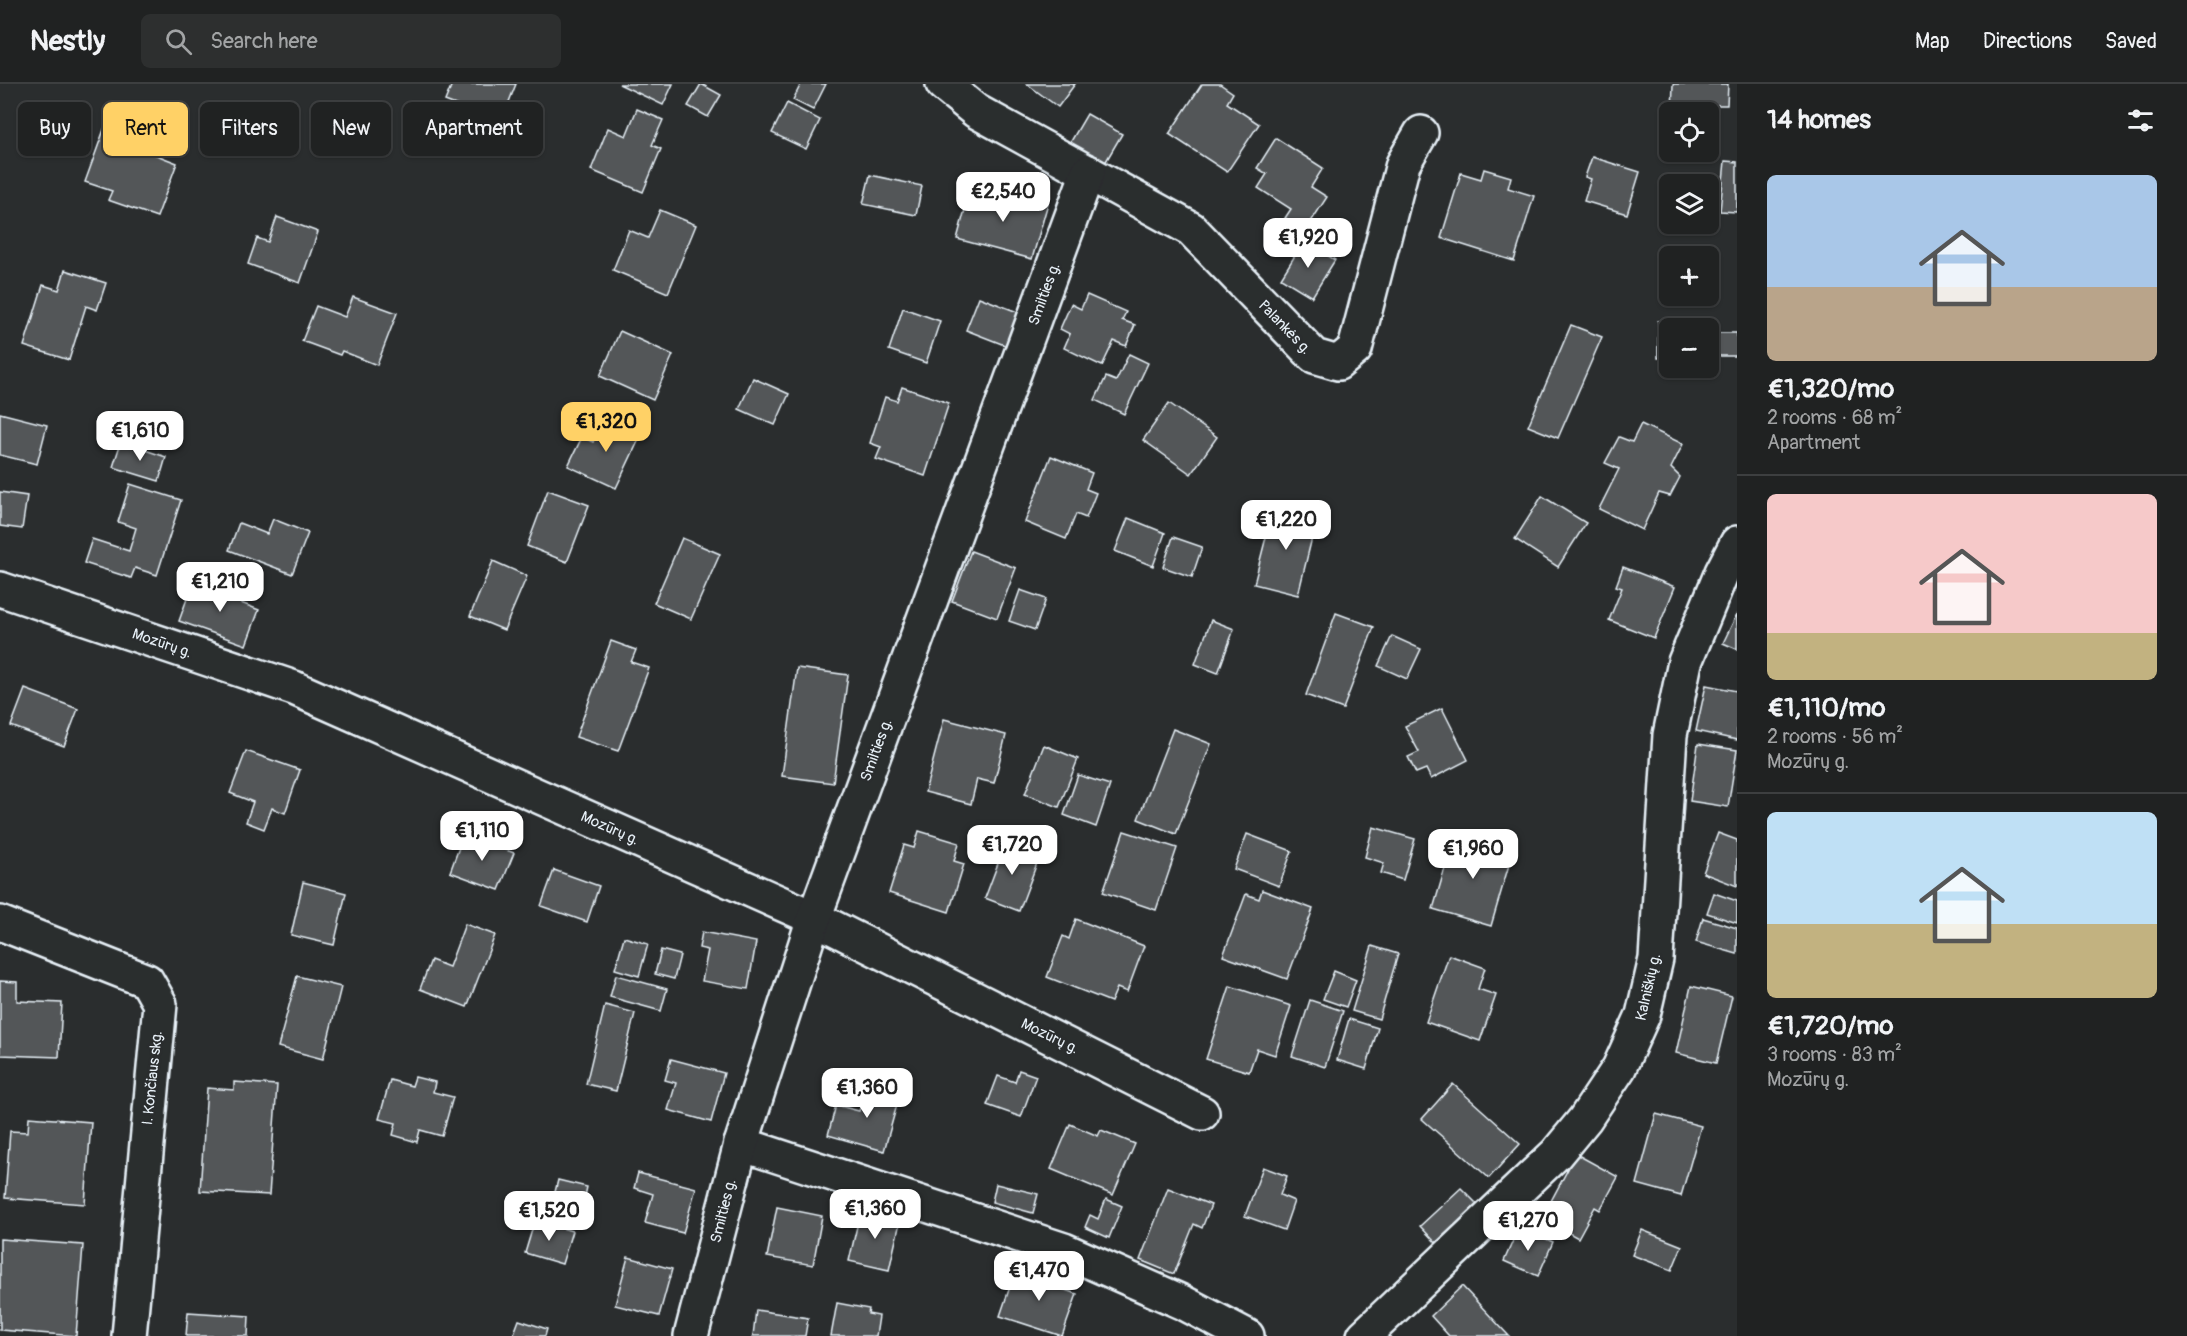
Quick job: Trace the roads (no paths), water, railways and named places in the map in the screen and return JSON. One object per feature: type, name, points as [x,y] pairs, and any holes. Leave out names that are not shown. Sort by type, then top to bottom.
[{"type":"street","name":"Palankės g.","points":[[943,84],[976,111],[1191,229],[1314,357],[1338,363],[1355,349],[1403,164],[1421,133]]},
{"type":"street","name":"Smilties g.","points":[[692,1336],[741,1144],[814,918],[1088,172]]},
{"type":"street","name":"Kalniškių g.","points":[[1364,1336],[1556,1154],[1585,1119],[1619,1068],[1643,1015],[1656,959],[1670,735],[1685,662],[1722,572],[1737,543]]},
{"type":"street","name":"Mozūrų g.","points":[[0,589],[294,688],[814,918],[1202,1113]]},
{"type":"street","name":"I. Končiaus skg.","points":[[0,923],[147,981],[160,1004],[129,1336]]},
{"type":"street","points":[[741,1144],[1064,1250],[1184,1303],[1247,1336]]}]
